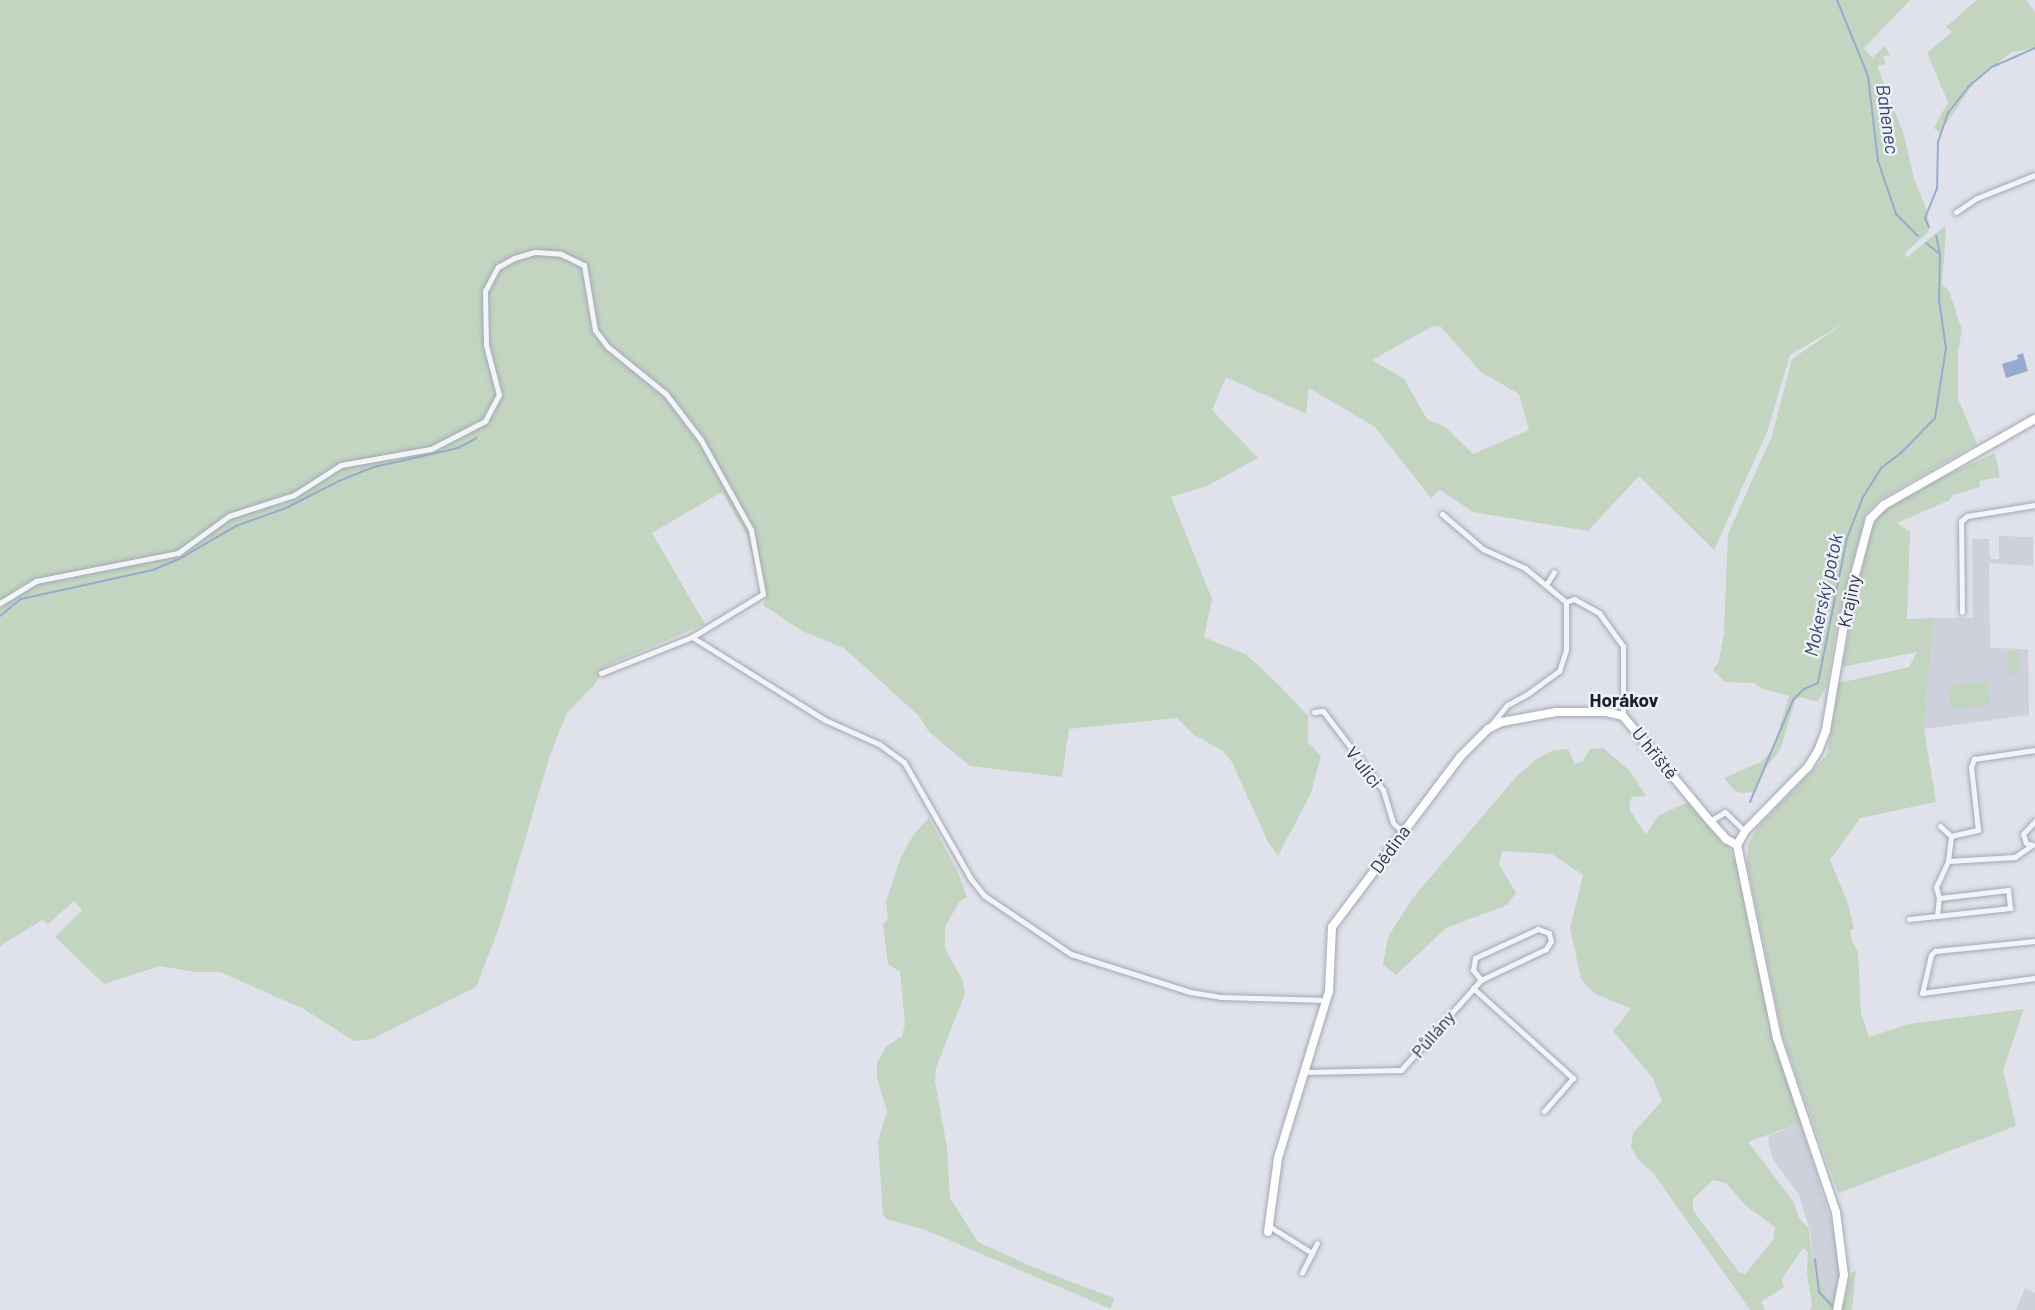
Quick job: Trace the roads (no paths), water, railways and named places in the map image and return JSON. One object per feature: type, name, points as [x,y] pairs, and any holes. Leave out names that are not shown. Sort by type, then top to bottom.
[{"type":"street","points":[[1956,212],[1977,198],[2035,175]]},
{"type":"street","points":[[0,603],[36,581],[178,553],[229,516],[295,495],[341,465],[431,449],[485,421],[499,395],[486,345],[485,291],[498,267],[535,252],[561,254],[584,265],[595,330],[608,346],[673,403],[701,440],[751,530],[762,594],[692,637],[601,673]]},
{"type":"street","name":"Krajiny","points":[[1737,845],[1745,831],[1808,767],[1822,742],[1848,601],[1867,528],[1874,513],[2035,419]]},
{"type":"street","points":[[1962,612],[1961,521],[1967,516],[2035,505]]},
{"type":"street","points":[[1442,514],[1483,549],[1525,568],[1566,602],[1566,650],[1559,671],[1529,694],[1507,705],[1488,729]]},
{"type":"street","points":[[1546,585],[1554,572]]},
{"type":"street","points":[[1566,602],[1574,599],[1599,613],[1623,646],[1623,716]]},
{"type":"street","points":[[692,637],[825,720],[879,744],[904,762],[971,879],[985,896],[1071,954],[1190,992],[1221,998],[1326,1000],[1278,1158],[1269,1229],[1312,1254]]},
{"type":"street","name":"V ulici","points":[[1314,712],[1323,711],[1383,790],[1393,823],[1403,832]]},
{"type":"street","name":"U hřiště","points":[[1502,722],[1556,712],[1606,712],[1623,716],[1710,821],[1726,839],[1737,845]]},
{"type":"street","name":"Dědina","points":[[1326,1000],[1329,990],[1332,927],[1460,757],[1488,729],[1502,722]]},
{"type":"street","points":[[1951,836],[1978,830],[1972,766],[1974,758],[2035,750]]},
{"type":"street","points":[[1710,821],[1725,812],[1745,831]]},
{"type":"street","points":[[2034,845],[2026,843],[2023,834],[2035,821]]},
{"type":"street","points":[[1940,826],[1951,836]]},
{"type":"street","points":[[1937,916],[1939,898],[1936,887],[1948,861],[1951,836]]},
{"type":"street","points":[[1737,845],[1777,1038],[1836,1212],[1844,1275],[1838,1308]]},
{"type":"street","points":[[1948,861],[2015,857],[2034,845]]},
{"type":"street","points":[[1909,919],[2010,908],[2008,890],[1939,898]]},
{"type":"street","name":"Půllány","points":[[1305,1072],[1401,1070],[1480,980],[1546,949],[1551,937],[1546,930],[1538,929],[1475,958],[1473,970],[1480,980]]},
{"type":"street","points":[[2035,941],[1935,951],[1931,955],[1922,993],[2035,978]]},
{"type":"street","points":[[1473,988],[1573,1078],[1544,1111]]},
{"type":"street","points":[[1302,1273],[1317,1242]]},
{"type":"water","points":[[2023,353],[2028,371],[2006,378],[2002,364],[2018,359],[2017,355]]},
{"type":"waterway","name":"Bahenec","points":[[1837,0],[1868,76],[1878,161],[1896,214],[1918,236]]},
{"type":"waterway","name":"Mokerský potok","points":[[1929,227],[1925,218],[1937,189],[1938,142],[1948,113],[1968,87],[1992,67],[2035,48]]},
{"type":"waterway","name":"Mokerský potok","points":[[1750,802],[1793,700],[1804,689],[1818,683],[1847,538],[1863,497],[1881,468],[1901,453],[1935,418],[1946,348],[1939,300],[1940,254],[1936,235]]},
{"type":"waterway","name":"Bahenec","points":[[1926,243],[1939,253]]},
{"type":"waterway","points":[[0,616],[21,599],[153,570],[181,558],[236,526],[286,508],[339,481],[374,467],[458,448],[477,438]]},
{"type":"waterway","name":"Mokerský potok","points":[[1815,1259],[1819,1292],[1834,1308]]},
{"type":"district","name":"Horákov","points":[[1624,700]]}]
